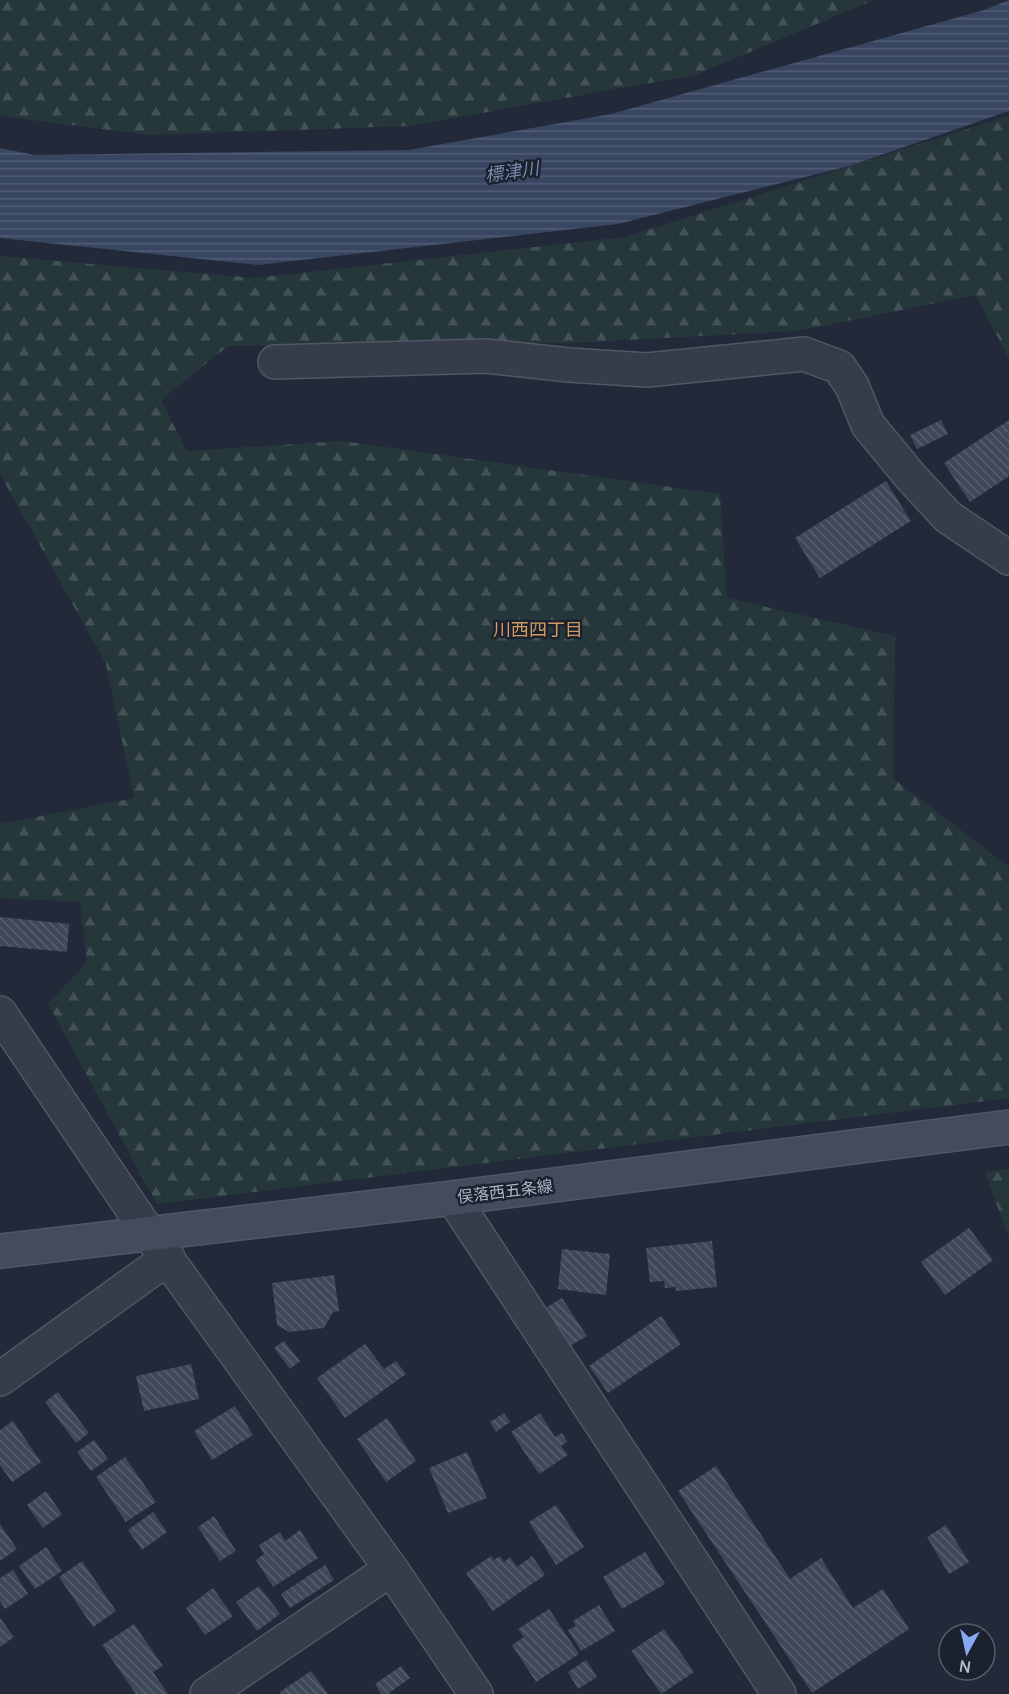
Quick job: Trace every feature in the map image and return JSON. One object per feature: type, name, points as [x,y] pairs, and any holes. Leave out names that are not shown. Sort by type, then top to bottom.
[{"type":"main road","name":"俣落西五条線","points":[[0,1251],[453,1198],[1009,1127]]},
{"type":"street","points":[[275,362],[486,356],[647,370],[804,354],[839,367],[852,386],[868,425],[911,477],[948,517],[1009,558]]},
{"type":"street","points":[[0,1013],[148,1232],[391,1569],[476,1694]]},
{"type":"street","points":[[453,1198],[779,1694]]},
{"type":"street","points":[[0,1379],[168,1258]]},
{"type":"street","points":[[207,1694],[391,1569]]},
{"type":"green space","points":[[0,0],[874,0],[695,75],[409,126],[150,135],[0,116]]},
{"type":"green space","points":[[1009,116],[1009,359],[976,295],[797,331],[572,343],[228,346],[161,400],[187,451],[342,441],[720,494],[727,598],[895,636],[893,778],[1009,867],[1009,1098],[157,1204],[48,1004],[87,962],[80,902],[0,898],[0,824],[134,798],[106,664],[0,474],[0,256],[255,278],[625,237]]},
{"type":"green space","points":[[1009,1169],[1009,1239],[985,1172]]},
{"type":"water","name":"標津川","points":[[1009,0],[1009,111],[849,166],[618,224],[258,265],[0,238],[0,148],[35,155],[409,150],[611,114],[984,10]]},
{"type":"building","points":[[941,420],[948,434],[917,449],[910,435]]},
{"type":"building","points":[[1009,420],[1009,476],[970,502],[944,463]]},
{"type":"building","points":[[886,481],[911,521],[820,578],[795,538]]},
{"type":"building","points":[[0,917],[69,924],[67,952],[0,946]]},
{"type":"building","points":[[969,1228],[993,1260],[945,1295],[921,1262]]},
{"type":"building","points":[[712,1241],[717,1287],[676,1291],[676,1287],[665,1288],[664,1281],[650,1282],[646,1248]]},
{"type":"building","points":[[562,1249],[610,1254],[606,1295],[558,1289]]},
{"type":"building","points":[[334,1275],[339,1311],[333,1312],[324,1328],[289,1332],[277,1325],[272,1283]]},
{"type":"building","points":[[562,1298],[587,1336],[568,1347],[544,1309]]},
{"type":"building","points":[[661,1316],[681,1344],[608,1393],[589,1366]]},
{"type":"building","points":[[284,1341],[300,1361],[290,1369],[274,1348]]},
{"type":"building","points":[[365,1344],[384,1369],[396,1361],[406,1374],[345,1418],[317,1378]]},
{"type":"building","points":[[191,1364],[199,1399],[144,1411],[136,1376]]},
{"type":"building","points":[[58,1392],[89,1433],[76,1443],[45,1402]]},
{"type":"building","points":[[235,1406],[253,1435],[212,1460],[194,1431]]},
{"type":"building","points":[[504,1413],[510,1422],[496,1432],[490,1422]]},
{"type":"building","points":[[540,1413],[555,1437],[562,1433],[567,1442],[561,1446],[568,1455],[539,1474],[511,1432]]},
{"type":"building","points":[[387,1418],[416,1461],[386,1482],[357,1439]]},
{"type":"building","points":[[13,1421],[41,1462],[12,1482],[0,1465],[0,1430]]},
{"type":"building","points":[[94,1440],[108,1459],[91,1471],[77,1452]]},
{"type":"building","points":[[467,1452],[487,1498],[448,1513],[429,1468]]},
{"type":"building","points":[[125,1457],[156,1502],[126,1522],[96,1477]]},
{"type":"building","points":[[716,1466],[790,1579],[821,1558],[853,1608],[883,1589],[909,1629],[812,1693],[678,1491]]},
{"type":"building","points":[[46,1491],[62,1514],[43,1528],[27,1505]]},
{"type":"building","points":[[556,1505],[584,1547],[556,1565],[529,1522]]},
{"type":"building","points":[[153,1512],[167,1532],[142,1550],[128,1530]]},
{"type":"building","points":[[214,1516],[236,1551],[220,1561],[198,1527]]},
{"type":"building","points":[[0,1524],[17,1549],[0,1561]]},
{"type":"building","points":[[946,1525],[969,1562],[949,1574],[927,1537]]},
{"type":"building","points":[[300,1530],[318,1558],[273,1587],[256,1560],[264,1554],[259,1545],[280,1532],[285,1541]]},
{"type":"building","points":[[46,1547],[62,1571],[35,1589],[19,1566]]},
{"type":"building","points":[[645,1552],[665,1584],[622,1609],[603,1577]]},
{"type":"building","points":[[491,1556],[494,1560],[500,1556],[504,1562],[510,1557],[517,1567],[532,1556],[545,1575],[493,1611],[466,1573]]},
{"type":"building","points":[[82,1561],[116,1611],[93,1627],[59,1577]]},
{"type":"building","points":[[325,1565],[334,1580],[290,1608],[281,1594]]},
{"type":"building","points":[[13,1570],[28,1594],[5,1609],[0,1601],[0,1578]]},
{"type":"building","points":[[259,1586],[280,1614],[257,1631],[236,1602]]},
{"type":"building","points":[[213,1588],[233,1616],[205,1635],[186,1608]]},
{"type":"building","points":[[599,1605],[615,1631],[581,1651],[568,1630],[576,1626],[573,1621]]},
{"type":"building","points":[[549,1609],[579,1654],[536,1682],[512,1645],[524,1637],[518,1629]]},
{"type":"building","points":[[0,1618],[14,1637],[0,1647]]},
{"type":"building","points":[[134,1624],[163,1666],[153,1672],[168,1694],[136,1694],[102,1645]]},
{"type":"building","points":[[664,1629],[694,1672],[661,1694],[631,1651]]},
{"type":"building","points":[[586,1660],[597,1677],[578,1689],[568,1672]]},
{"type":"building","points":[[401,1666],[410,1678],[388,1694],[381,1694],[375,1684]]},
{"type":"building","points":[[311,1671],[328,1694],[281,1694],[280,1692]]},
{"type":"district","name":"川西四丁目","points":[[538,630]]}]
